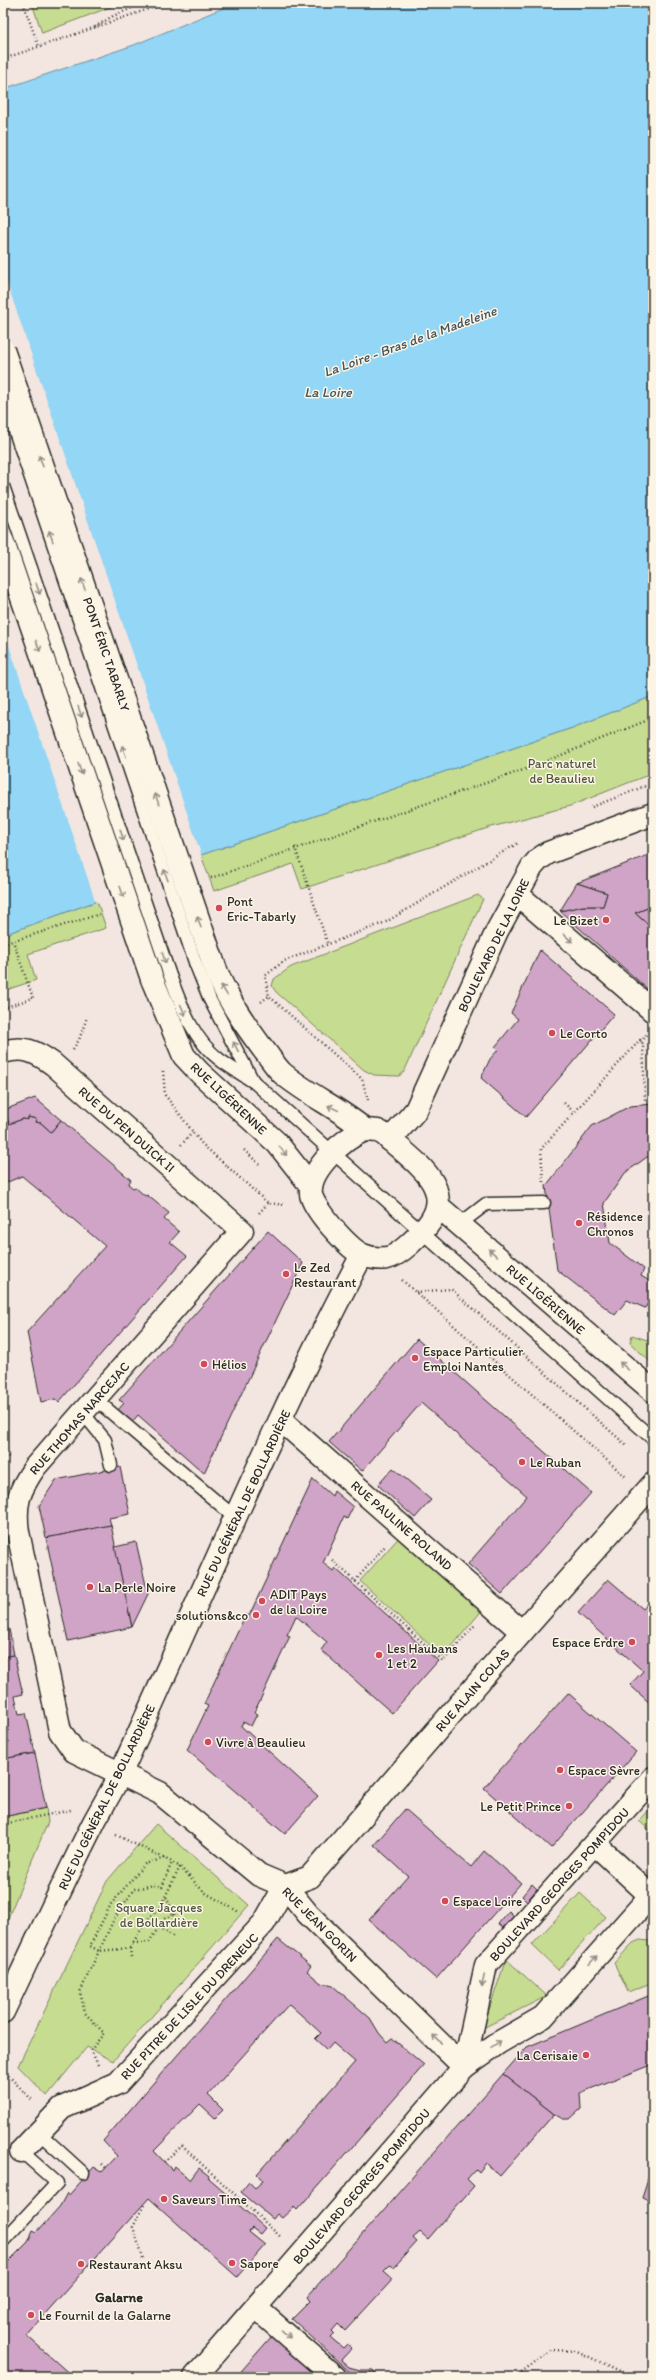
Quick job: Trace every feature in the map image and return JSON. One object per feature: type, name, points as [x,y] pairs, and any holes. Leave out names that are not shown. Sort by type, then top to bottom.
[{"type":"street","name":"PONT ÉRIC TABARLY","points":[[3,350],[204,962]]},
{"type":"street","points":[[3,542],[161,976]]},
{"type":"street","name":"BOULEVARD DE LA LOIRE","points":[[311,1186],[316,1171],[347,1139],[403,1128],[416,1110],[497,932],[532,867],[539,859],[653,814]]},
{"type":"street","points":[[517,894],[653,1011]]},
{"type":"street","points":[[204,962],[221,985],[240,1018],[281,1072],[321,1102],[345,1113],[378,1134],[429,1176],[436,1185],[438,1206],[435,1215],[422,1232],[397,1253],[388,1258],[377,1258],[362,1255],[344,1240],[313,1203],[311,1186]]},
{"type":"street","name":"RUE LIGÉRIENNE","points":[[161,976],[184,1056],[200,1073],[277,1143],[311,1186]]},
{"type":"street","name":"RUE DU PEN DUICK II","points":[[3,1052],[17,1048],[27,1049],[38,1053],[53,1064],[242,1231]]},
{"type":"street","name":"RUE LIGÉRIENNE","points":[[438,1206],[653,1391]]},
{"type":"street","name":"RUE THOMAS NARCEJAC","points":[[121,1772],[74,1751],[60,1731],[15,1514],[21,1489],[27,1478],[242,1231]]},
{"type":"street","name":"RUE DU GÉNÉRAL DE BOLLARDIÈRE","points":[[3,2012],[94,1822],[121,1772],[281,1420],[341,1292],[362,1255]]},
{"type":"street","name":"RUE PAULINE ROLAND","points":[[281,1420],[403,1525],[522,1632]]},
{"type":"street","name":"RUE ALAIN COLAS","points":[[285,1886],[310,1877],[522,1632],[649,1489]]},
{"type":"street","name":"RUE JEAN GORIN","points":[[121,1772],[160,1793],[259,1875],[285,1886],[308,1914],[464,2067]]},
{"type":"street","name":"BOULEVARD GEORGES POMPIDOU","points":[[464,2067],[486,1965],[653,1778]]},
{"type":"street","points":[[595,1844],[652,1896]]},
{"type":"street","name":"RUE PITRE DE LISLE DU DRENEUC","points":[[21,2151],[62,2108],[118,2083],[264,1923],[285,1886]]},
{"type":"street","name":"BOULEVARD GEORGES POMPIDOU","points":[[194,2377],[302,2256],[464,2067],[498,2042],[543,2017],[652,1896]]},
{"type":"street","points":[[256,2308],[335,2377]]},
{"type":"lane","points":[[3,396],[204,962],[210,1000],[254,1082]]},
{"type":"lane","points":[[3,486],[161,976],[203,1043],[219,1060],[254,1082],[653,1439]]},
{"type":"lane","points":[[460,1224],[486,1204],[544,1203]]},
{"type":"lane","points":[[89,1406],[105,1440],[111,1465]]},
{"type":"lane","points":[[89,1406],[236,1518]]},
{"type":"lane","points":[[44,2126],[82,2173]]},
{"type":"lane","points":[[3,2242],[57,2183],[21,2151]]},
{"type":"path","points":[[23,3],[39,47]]},
{"type":"path","points":[[91,30],[113,16],[144,3]]},
{"type":"path","points":[[3,59],[166,3]]},
{"type":"path","points":[[210,878],[295,847],[529,768],[653,718]]},
{"type":"path","points":[[590,808],[653,783]]},
{"type":"path","points":[[378,1134],[362,1079],[269,996],[265,976],[284,961],[386,922],[520,842]]},
{"type":"path","points":[[295,847],[328,945]]},
{"type":"path","points":[[3,944],[100,914]]},
{"type":"path","points":[[3,1008],[33,998],[13,940]]},
{"type":"path","points":[[79,1040],[88,1017]]},
{"type":"path","points":[[544,1203],[541,1149],[640,1040],[643,1044],[645,1100]]},
{"type":"path","points":[[163,1068],[165,1095],[202,1144],[268,1202],[285,1205]]},
{"type":"path","points":[[564,1103],[574,1112]]},
{"type":"path","points":[[631,1449],[451,1289],[416,1292],[649,1489]]},
{"type":"path","points":[[355,1581],[403,1525]]},
{"type":"path","points":[[332,1560],[443,1661],[493,1605]]},
{"type":"path","points":[[3,1824],[71,1810],[172,1862],[180,1867],[204,1892],[241,1914],[264,1923]]},
{"type":"path","points":[[130,1948],[99,1951],[90,1946],[111,1904],[145,1864],[165,1858]]},
{"type":"path","points":[[91,2050],[104,2032],[86,2013],[80,1992],[114,1918],[134,1889],[154,1885],[162,1887],[172,1862]]},
{"type":"path","points":[[131,1957],[130,1948],[146,1921],[159,1909],[180,1867]]},
{"type":"path","points":[[166,1897],[180,1927]]},
{"type":"path","points":[[133,1943],[149,1942],[164,1919],[174,1914]]},
{"type":"path","points":[[159,1926],[174,1937]]},
{"type":"path","points":[[3,2070],[44,2126]]},
{"type":"path","points":[[164,2162],[182,2146],[302,2256]]},
{"type":"path","points":[[143,2258],[133,2227],[145,2203]]},
{"type":"path","points":[[515,2377],[551,2350],[577,2352],[623,2373],[626,2377]]},
{"type":"green space","points":[[32,3],[121,3],[42,33]]},
{"type":"green space","name":"Parc naturel de Beaulieu","points":[[653,696],[653,773],[570,806],[488,828],[302,889],[293,864],[214,891],[201,855],[572,728]]},
{"type":"green space","points":[[478,895],[483,899],[404,1072],[399,1076],[374,1075],[364,1070],[276,992],[272,986],[274,979],[291,967]]},
{"type":"green space","points":[[97,901],[106,928],[28,954],[36,980],[3,991],[3,935]]},
{"type":"green space","points":[[632,1335],[653,1342],[653,1364],[630,1343]]},
{"type":"green space","points":[[402,1534],[484,1608],[443,1657],[360,1581]]},
{"type":"green space","points":[[653,1806],[653,1833],[639,1821]]},
{"type":"green space","points":[[46,1808],[48,1822],[3,1930],[3,1817]]},
{"type":"green space","name":"Square Jacques de Bollardière","points":[[156,1824],[249,1905],[113,2061],[87,2047],[47,2096],[18,2066],[107,1881]]},
{"type":"green space","points":[[580,1893],[606,1917],[558,1970],[532,1945]]},
{"type":"green space","points":[[640,1940],[649,1941],[653,1944],[653,1982],[628,1992],[614,1963],[633,1943]]},
{"type":"green space","points":[[506,1959],[547,1996],[483,2028]]},
{"type":"water","name":"La Loire","points":[[235,3],[653,3],[653,696],[572,728],[201,855],[97,901],[3,935],[3,89],[134,45]]},
{"type":"pier","points":[[3,271],[202,857],[96,903],[3,628]]},
{"type":"building","name":"Le Bizet","points":[[653,853],[653,906],[635,913],[653,929],[653,994],[560,911],[583,906],[603,906],[607,893],[577,883]]},
{"type":"building","points":[[577,883],[607,893],[603,906],[583,906],[560,911]]},
{"type":"building","points":[[653,906],[653,918],[651,927],[635,913]]},
{"type":"building","name":"Le Corto","points":[[540,950],[614,1014],[526,1117],[481,1078],[490,1059],[498,1050],[495,1047],[518,1019],[511,1013]]},
{"type":"building","points":[[35,1098],[61,1120],[51,1132],[41,1123],[35,1122],[36,1119],[28,1117],[28,1120],[23,1119],[9,1124],[4,1110]]},
{"type":"building","name":"Résidence Chronos","points":[[653,1104],[653,1157],[647,1157],[625,1173],[604,1203],[610,1243],[644,1269],[641,1276],[653,1283],[653,1295],[645,1308],[627,1300],[615,1315],[557,1270],[546,1186],[592,1126],[630,1106]]},
{"type":"building","points":[[3,1110],[9,1124],[23,1119],[28,1120],[28,1117],[36,1119],[35,1122],[41,1123],[51,1132],[61,1120],[131,1180],[128,1184],[133,1188],[135,1187],[145,1196],[147,1195],[169,1213],[164,1219],[179,1232],[170,1242],[187,1256],[59,1402],[55,1399],[41,1402],[27,1332],[105,1246],[22,1176],[3,1184]]},
{"type":"building","name":"Hélios","points":[[268,1231],[303,1263],[204,1473],[138,1415],[132,1422],[118,1410],[124,1403],[119,1400]]},
{"type":"building","name":"Le Ruban","points":[[417,1339],[591,1493],[502,1594],[468,1564],[527,1496],[421,1403],[362,1471],[329,1442]]},
{"type":"building","points":[[120,1467],[130,1514],[109,1518],[111,1525],[46,1538],[39,1506],[56,1480]]},
{"type":"building","points":[[393,1468],[431,1500],[415,1518],[378,1485]]},
{"type":"building","name":"Les Haubans 1 et 2","points":[[313,1479],[332,1496],[334,1491],[353,1507],[347,1519],[344,1517],[323,1563],[333,1571],[335,1568],[438,1661],[392,1713],[321,1650],[327,1642],[296,1616],[287,1635],[290,1636],[254,1713],[257,1714],[251,1726],[243,1722],[241,1726],[318,1796],[285,1834],[187,1750],[208,1706],[204,1704],[246,1614],[249,1616]]},
{"type":"building","name":"La Perle Noire","points":[[111,1525],[132,1627],[68,1641],[46,1538]]},
{"type":"building","points":[[136,1542],[148,1594],[132,1627],[115,1547]]},
{"type":"building","name":"Espace Erdre","points":[[608,1579],[643,1609],[653,1598],[653,1706],[630,1685],[643,1671],[578,1613]]},
{"type":"building","points":[[9,1629],[14,1655],[3,1657],[3,1630]]},
{"type":"building","points":[[14,1655],[23,1694],[15,1696],[19,1714],[26,1713],[35,1753],[3,1759],[3,1657]]},
{"type":"building","name":"Espace Sèvre","points":[[568,1693],[636,1752],[551,1848],[484,1788]]},
{"type":"building","points":[[35,1753],[46,1808],[3,1817],[3,1759]]},
{"type":"building","name":"Espace Loire","points":[[405,1809],[471,1867],[484,1851],[521,1883],[436,1979],[369,1920],[408,1876],[374,1845]]},
{"type":"building","points":[[532,1884],[537,1889],[527,1901],[522,1896]]},
{"type":"building","points":[[509,1911],[514,1916],[503,1928],[498,1924]]},
{"type":"building","points":[[278,1939],[311,1966],[307,1971],[321,1983],[333,1986],[370,2018],[379,2033],[387,2042],[392,2038],[424,2065],[297,2210],[294,2207],[282,2218],[277,2214],[273,2219],[241,2192],[249,2182],[255,2188],[263,2181],[257,2174],[355,2062],[333,2043],[327,2050],[315,2039],[321,2033],[289,2004],[208,2095],[223,2110],[215,2118],[200,2104],[154,2151],[172,2170],[174,2166],[190,2180],[199,2168],[209,2176],[208,2178],[265,2228],[260,2234],[252,2228],[249,2232],[265,2245],[237,2277],[149,2198],[26,2335],[73,2377],[3,2377],[3,2267],[28,2242],[33,2230],[37,2232],[60,2206],[67,2193],[69,2195],[94,2167],[102,2172],[117,2156],[103,2141]]},
{"type":"building","name":"La Cerisaie","points":[[653,1994],[653,2064],[580,2093],[581,2109],[570,2119],[563,2119],[554,2114],[503,2074],[527,2047]]},
{"type":"building","points":[[503,2074],[554,2114],[500,2176],[486,2163],[479,2172],[476,2169],[467,2179],[474,2186],[428,2239],[420,2232],[413,2238],[417,2242],[394,2267],[390,2265],[384,2271],[393,2279],[345,2331],[338,2324],[332,2331],[335,2334],[331,2338],[343,2348],[347,2344],[352,2348],[341,2360],[349,2367],[360,2370],[373,2370],[379,2377],[355,2377],[292,2319],[310,2301],[307,2297]]},
{"type":"building","points":[[653,2163],[653,2205],[651,2201],[642,2197]]},
{"type":"building","points":[[272,2336],[317,2377],[236,2377]]},
{"type":"place","name":"Pont Eric-Tabarly","points":[[219,908]]},
{"type":"place","name":"Le Bizet","points":[[606,920]]},
{"type":"place","name":"Le Corto","points":[[552,1033]]},
{"type":"place","name":"Résidence Chronos","points":[[579,1223]]},
{"type":"place","name":"Le Zed Restaurant","points":[[286,1274]]},
{"type":"place","name":"Espace Particulier Emploi Nantes","points":[[415,1358]]},
{"type":"place","name":"Hélios","points":[[204,1364]]},
{"type":"place","name":"Le Ruban","points":[[522,1462]]},
{"type":"place","name":"La Perle Noire","points":[[90,1587]]},
{"type":"place","name":"ADIT Pays de la Loire","points":[[262,1601]]},
{"type":"place","name":"solutions&co","points":[[256,1615]]},
{"type":"place","name":"Espace Erdre","points":[[632,1642]]},
{"type":"place","name":"Les Haubans 1 et 2","points":[[379,1655]]},
{"type":"place","name":"Vivre à Beaulieu","points":[[208,1742]]},
{"type":"place","name":"Espace Sèvre","points":[[560,1770]]},
{"type":"place","name":"Le Petit Prince","points":[[569,1806]]},
{"type":"place","name":"Espace Loire","points":[[445,1901]]},
{"type":"place","name":"La Cerisaie","points":[[586,2055]]},
{"type":"place","name":"Saveurs Time","points":[[164,2199]]},
{"type":"place","name":"Sapore","points":[[232,2263]]},
{"type":"place","name":"Restaurant Aksu","points":[[81,2264]]},
{"type":"place","name":"Le Fournil de la Galarne","points":[[31,2315]]},
{"type":"district","name":"Galarne","points":[[119,2297]]},
{"type":"water label","name":"La Loire - Bras de la Madeleine","points":[[410,341]]}]
